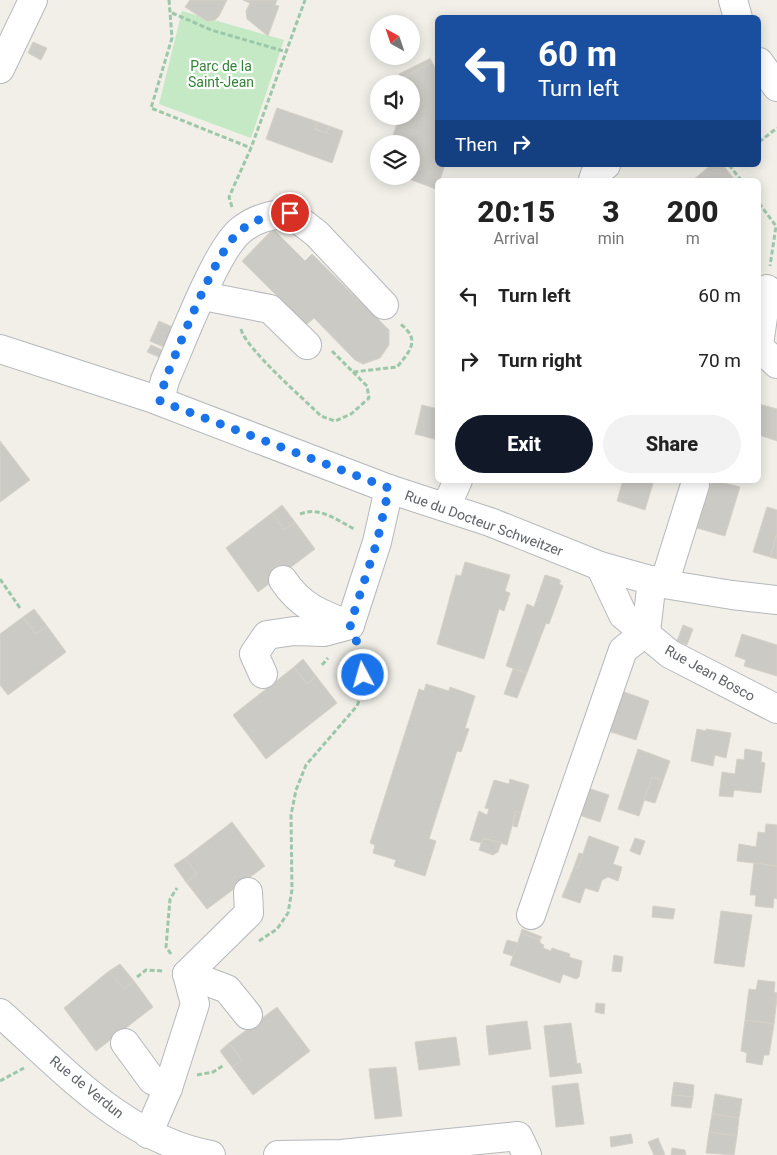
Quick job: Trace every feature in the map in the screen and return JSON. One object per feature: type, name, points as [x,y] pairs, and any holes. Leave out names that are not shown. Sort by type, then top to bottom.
[{"type":"street","points":[[2,59],[33,0]]},
{"type":"street","points":[[733,0],[737,15]]},
{"type":"street","points":[[761,65],[777,87]]},
{"type":"street","points":[[594,178],[595,174],[604,167]]},
{"type":"street","points":[[160,401],[165,380],[222,254],[240,231],[265,215],[290,213],[317,234],[384,305]]},
{"type":"street","points":[[761,332],[767,289]]},
{"type":"street","points":[[203,296],[270,309],[308,345]]},
{"type":"street","points":[[761,348],[777,364]]},
{"type":"street","name":"Rue du Docteur Schweitzer","points":[[0,349],[160,401],[600,566],[658,582],[777,600]]},
{"type":"street","points":[[446,507],[457,483]]},
{"type":"street","points":[[531,915],[623,650],[646,632],[658,582],[695,485]]},
{"type":"street","points":[[350,625],[377,542],[389,488]]},
{"type":"street","name":"Rue Jean Bosco","points":[[600,566],[623,616],[646,632],[670,654],[777,709]]},
{"type":"street","points":[[283,580],[294,596],[315,611],[350,625]]},
{"type":"street","points":[[263,674],[254,654],[267,635],[294,631],[324,632],[350,625]]},
{"type":"street","points":[[187,974],[250,912],[248,892]]},
{"type":"street","points":[[187,974],[226,989],[248,1014]]},
{"type":"street","points":[[148,1134],[168,1088],[195,1004],[187,974]]},
{"type":"street","name":"Rue de Verdun","points":[[0,1013],[100,1102],[148,1134],[189,1151],[211,1155]]},
{"type":"street","points":[[125,1043],[152,1080],[168,1088]]},
{"type":"street","points":[[278,1155],[341,1154],[518,1136],[527,1155]]},
{"type":"path","points":[[169,0],[172,13],[172,38],[151,108],[251,148]]},
{"type":"path","points":[[240,231],[229,197],[251,148],[305,0]]},
{"type":"path","points":[[172,13],[211,30],[287,52]]},
{"type":"path","points":[[761,140],[777,128]]},
{"type":"path","points":[[731,167],[739,178]]},
{"type":"path","points":[[761,206],[776,226],[767,289]]},
{"type":"path","points":[[242,303],[239,321],[243,336],[321,416],[335,421],[352,414],[369,398],[367,386],[323,342],[308,345]]},
{"type":"path","points":[[352,372],[397,367],[408,353],[413,342],[409,331],[397,322],[384,305]]},
{"type":"path","points":[[300,514],[309,510],[328,515],[377,542]]},
{"type":"path","points":[[0,579],[20,608]]},
{"type":"path","points":[[255,942],[278,929],[288,913],[292,890],[291,815],[296,790],[306,764],[357,706],[362,693],[360,650],[350,625]]},
{"type":"path","points":[[177,888],[170,899],[166,947],[187,974]]},
{"type":"green space","name":"Parc de la Saint-Jean","points":[[182,11],[284,40],[251,138],[159,104]]},
{"type":"building","points":[[190,0],[227,0],[219,16],[215,20],[207,21],[185,7]]},
{"type":"building","points":[[243,0],[277,0],[275,5],[279,6],[268,36],[247,19],[246,11],[250,3]]},
{"type":"building","points":[[33,42],[47,48],[41,60],[28,53]]},
{"type":"building","points":[[430,58],[435,68],[435,167],[444,167],[441,178],[435,178],[435,189],[420,183],[420,135],[393,135],[397,125],[420,125],[420,75],[407,75],[431,63]]},
{"type":"building","points":[[429,59],[431,63],[407,75],[400,75],[420,65]]},
{"type":"building","points":[[277,108],[318,122],[315,129],[327,133],[329,126],[343,131],[332,163],[266,139]]},
{"type":"building","points":[[318,122],[329,126],[327,133],[315,129]]},
{"type":"building","points":[[709,167],[725,167],[733,178],[695,178]]},
{"type":"building","points":[[273,229],[305,261],[312,254],[389,330],[389,345],[380,358],[363,364],[355,360],[314,318],[306,325],[242,261]]},
{"type":"building","points":[[159,321],[177,329],[168,349],[150,341]]},
{"type":"building","points":[[151,345],[167,352],[164,359],[147,352]]},
{"type":"building","points":[[422,405],[435,408],[435,439],[415,434]]},
{"type":"building","points":[[761,405],[777,409],[777,441],[761,436]]},
{"type":"building","points":[[0,441],[30,480],[0,502]]},
{"type":"building","points":[[622,483],[653,483],[645,510],[617,501]]},
{"type":"building","points":[[711,483],[724,483],[740,487],[725,536],[697,528]]},
{"type":"building","points":[[282,505],[295,522],[284,530],[272,513]]},
{"type":"building","points":[[767,507],[777,510],[777,534],[770,557],[753,552]]},
{"type":"building","points":[[272,513],[284,530],[295,522],[315,549],[258,592],[226,548]]},
{"type":"building","points":[[777,534],[777,559],[770,557]]},
{"type":"building","points":[[465,562],[510,575],[505,591],[510,593],[504,611],[499,609],[484,659],[437,644],[456,575],[461,576]]},
{"type":"building","points":[[545,575],[558,579],[561,581],[559,584],[563,586],[549,624],[546,623],[527,673],[506,666],[527,604],[534,607]]},
{"type":"building","points":[[34,609],[47,626],[36,634],[23,617]]},
{"type":"building","points":[[23,617],[36,634],[47,626],[66,652],[8,695],[0,685],[0,634]]},
{"type":"building","points":[[683,625],[693,629],[687,645],[677,641]]},
{"type":"building","points":[[742,634],[777,645],[777,676],[744,666],[746,660],[735,656]]},
{"type":"building","points":[[303,659],[316,676],[307,684],[294,667]]},
{"type":"building","points":[[294,667],[307,684],[316,676],[337,703],[266,759],[233,715]]},
{"type":"building","points":[[513,669],[527,673],[517,698],[504,694]]},
{"type":"building","points":[[426,684],[449,691],[450,687],[475,696],[465,728],[469,729],[461,752],[457,751],[429,839],[436,841],[425,876],[394,866],[396,860],[373,853],[375,845],[370,843],[419,689],[424,691]]},
{"type":"building","points":[[622,691],[649,701],[636,740],[608,731]]},
{"type":"building","points":[[697,729],[731,733],[726,758],[715,755],[713,766],[691,761]]},
{"type":"building","points":[[638,749],[670,761],[663,781],[652,777],[639,816],[618,809]]},
{"type":"building","points":[[745,749],[762,752],[761,762],[765,763],[761,793],[734,790],[733,797],[719,796],[722,772],[735,774],[737,759],[744,760]]},
{"type":"building","points":[[652,777],[663,781],[655,803],[644,800]]},
{"type":"building","points":[[510,779],[529,785],[521,813],[516,811],[507,845],[483,838],[481,843],[470,840],[479,811],[487,815],[489,809],[485,808],[494,780],[509,784]]},
{"type":"building","points":[[588,788],[609,795],[600,822],[579,815]]},
{"type":"building","points":[[516,811],[521,813],[517,827],[513,826]]},
{"type":"building","points":[[232,822],[265,866],[207,909],[186,882],[197,874],[185,858]]},
{"type":"building","points":[[766,824],[777,825],[777,866],[737,861],[739,844],[756,847],[758,832],[765,833]]},
{"type":"building","points":[[589,836],[619,847],[613,864],[622,867],[618,881],[608,877],[602,880],[598,892],[585,888],[580,903],[562,897],[574,867],[578,868]]},
{"type":"building","points":[[483,838],[501,843],[498,852],[493,855],[479,850]]},
{"type":"building","points":[[635,838],[645,841],[640,855],[630,851]]},
{"type":"building","points":[[579,853],[583,854],[578,868],[574,867]]},
{"type":"building","points":[[185,858],[197,874],[186,882],[174,865]]},
{"type":"building","points":[[754,863],[777,866],[777,899],[774,898],[773,908],[755,906],[756,895],[750,895]]},
{"type":"building","points":[[653,906],[675,909],[673,919],[652,917]]},
{"type":"building","points":[[721,911],[752,915],[744,967],[714,963]]},
{"type":"building","points":[[522,929],[542,937],[540,940],[521,933]]},
{"type":"building","points":[[521,933],[540,940],[540,943],[544,945],[543,948],[551,951],[552,948],[570,954],[569,957],[582,961],[579,977],[576,979],[563,974],[560,983],[510,965]]},
{"type":"building","points":[[507,940],[518,943],[513,956],[503,953]]},
{"type":"building","points":[[614,955],[623,957],[621,972],[612,971]]},
{"type":"building","points":[[120,964],[134,981],[124,989],[109,971]]},
{"type":"building","points":[[109,971],[124,989],[134,981],[153,1007],[96,1051],[64,1008]]},
{"type":"building","points":[[758,980],[775,982],[774,992],[777,993],[777,998],[774,1024],[745,1020],[749,989],[756,990]]},
{"type":"building","points":[[596,1003],[605,1004],[604,1014],[595,1012]]},
{"type":"building","points":[[277,1007],[310,1051],[253,1095],[232,1067],[242,1060],[229,1043]]},
{"type":"building","points":[[745,1020],[774,1024],[769,1055],[764,1055],[762,1065],[746,1062],[747,1053],[741,1051]]},
{"type":"building","points":[[527,1021],[531,1049],[489,1055],[486,1026]]},
{"type":"building","points":[[571,1023],[577,1064],[580,1063],[582,1073],[550,1077],[544,1026]]},
{"type":"building","points":[[456,1037],[460,1065],[419,1070],[415,1042]]},
{"type":"building","points":[[229,1043],[242,1060],[232,1067],[220,1051]]},
{"type":"building","points":[[396,1067],[402,1116],[375,1119],[369,1069]]},
{"type":"building","points":[[674,1082],[694,1085],[693,1097],[672,1095]]},
{"type":"building","points":[[578,1083],[584,1124],[556,1127],[552,1086]]},
{"type":"building","points":[[715,1094],[742,1099],[739,1118],[712,1114]]},
{"type":"building","points":[[672,1095],[693,1097],[691,1108],[671,1106]]},
{"type":"building","points":[[712,1114],[739,1118],[737,1136],[709,1132]]},
{"type":"building","points":[[709,1132],[737,1136],[734,1155],[706,1153]]},
{"type":"building","points":[[631,1134],[633,1143],[611,1147],[610,1137]]},
{"type":"building","points":[[658,1138],[665,1155],[654,1155],[648,1142]]},
{"type":"building","points":[[672,1148],[685,1150],[686,1155],[671,1155]]},
{"type":"route","points":[[290,213],[265,215],[240,231],[222,254],[165,380],[160,401],[389,488],[377,542],[350,625],[360,650],[363,675]]}]
